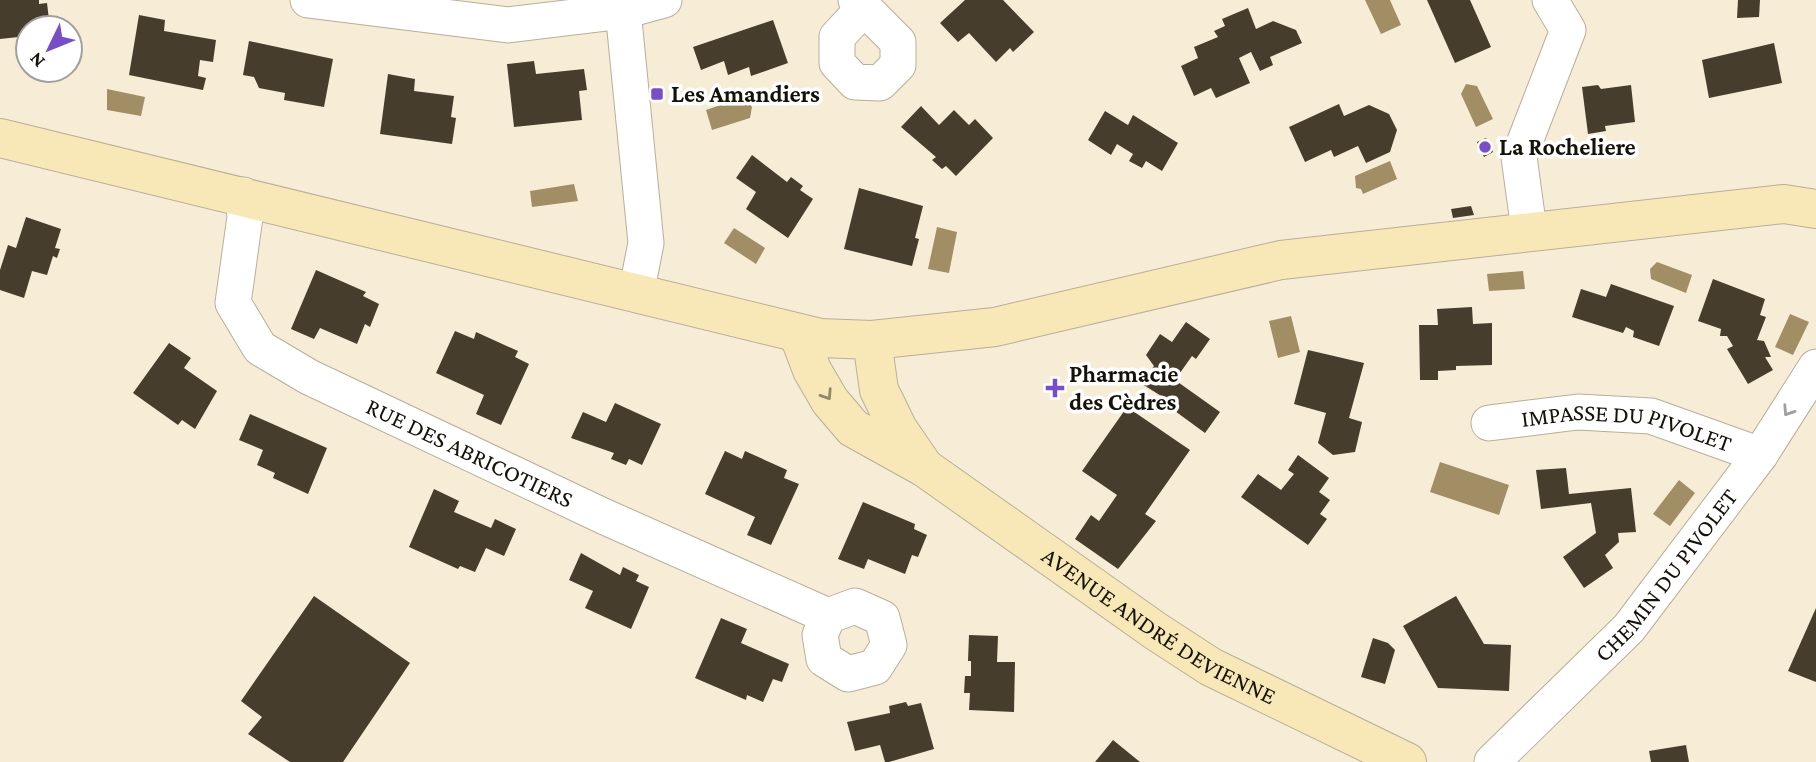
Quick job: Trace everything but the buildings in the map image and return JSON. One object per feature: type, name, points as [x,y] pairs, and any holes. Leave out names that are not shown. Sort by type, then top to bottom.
[{"type":"main road","points":[[0,138],[243,195],[820,338],[872,340],[995,327],[1281,260],[1529,230],[1784,204],[1816,209]]},
{"type":"main road","name":"AVENUE ANDRÉ DEVIENNE","points":[[799,333],[812,370],[830,401],[853,428],[925,468],[1157,632],[1211,667],[1407,762]]},
{"type":"main road","name":"AVENUE ANDRÉ DEVIENNE","points":[[872,340],[879,390],[898,429],[925,468]]},
{"type":"street","points":[[308,0],[508,24],[664,0]]},
{"type":"street","points":[[1529,230],[1519,157],[1568,30],[1550,0]]},
{"type":"street","points":[[623,6],[646,243],[636,294]]},
{"type":"street","name":"RUE DES ABRICOTIERS","points":[[243,195],[245,217],[233,303],[260,348],[309,377],[603,516],[828,616]]},
{"type":"street","name":"CHEMIN DU PIVOLET","points":[[1492,762],[1629,628],[1760,454],[1816,367]]},
{"type":"street","name":"IMPASSE DU PIVOLET","points":[[1489,423],[1578,412],[1651,416],[1760,454]]},
{"type":"shaded area","points":[[1365,0],[1390,0],[1401,25],[1381,34]]},
{"type":"shaded area","points":[[1466,84],[1477,86],[1493,119],[1476,127],[1461,94]]},
{"type":"shaded area","points":[[107,89],[145,97],[141,116],[107,110]]},
{"type":"shaded area","points":[[744,97],[752,107],[750,118],[712,130],[706,110]]},
{"type":"shaded area","points":[[1390,161],[1397,179],[1363,194],[1361,189],[1356,188],[1355,176]]},
{"type":"shaded area","points":[[574,184],[578,201],[532,207],[530,191]]},
{"type":"shaded area","points":[[937,227],[957,232],[949,273],[928,269]]},
{"type":"shaded area","points":[[734,228],[765,248],[756,264],[724,243]]},
{"type":"shaded area","points":[[1657,262],[1692,275],[1686,293],[1651,279],[1650,269]]},
{"type":"shaded area","points":[[1523,271],[1525,289],[1489,291],[1487,274]]},
{"type":"shaded area","points":[[1790,314],[1809,322],[1793,355],[1775,347]]},
{"type":"shaded area","points":[[1291,316],[1300,352],[1278,358],[1269,321]]},
{"type":"shaded area","points":[[1440,462],[1509,485],[1499,515],[1430,492]]},
{"type":"shaded area","points":[[1679,480],[1695,493],[1670,526],[1653,514]]},
{"type":"place","name":"Les Amandiers","points":[[657,94]]},
{"type":"place","name":"La Rocheliere","points":[[1485,147]]},
{"type":"place","name":"Pharmacie des Cèdres","points":[[1055,388]]}]
